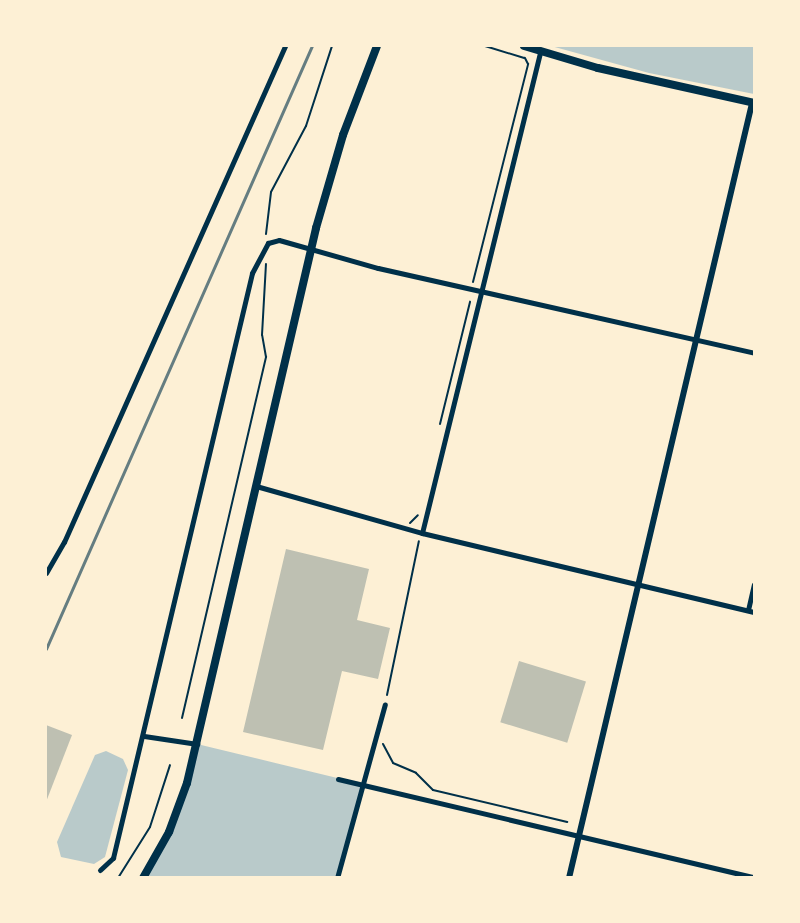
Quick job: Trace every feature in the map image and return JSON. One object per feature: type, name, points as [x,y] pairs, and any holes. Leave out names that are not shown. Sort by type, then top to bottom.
[{"type":"main road","points":[[143,877],[177,814],[197,744],[310,250],[340,145],[377,46]]},
{"type":"main road","points":[[527,47],[753,103]]},
{"type":"street","points":[[46,573],[64,542],[285,46]]},
{"type":"street","points":[[422,533],[540,51]]},
{"type":"street","points":[[569,877],[753,103]]},
{"type":"street","points":[[100,870],[113,858],[252,273],[269,243],[310,250],[754,353]]},
{"type":"street","points":[[256,486],[422,533],[751,611],[754,585]]},
{"type":"street","points":[[337,877],[385,704]]},
{"type":"street","points":[[144,736],[197,744]]},
{"type":"street","points":[[338,779],[754,877]]},
{"type":"path","points":[[183,719],[266,357],[262,335],[271,192],[306,126],[332,46]]},
{"type":"path","points":[[485,46],[525,58]]},
{"type":"path","points":[[439,429],[528,64],[525,58],[527,47]]},
{"type":"path","points":[[390,699],[386,685],[419,540],[408,537],[409,529],[421,509]]},
{"type":"path","points":[[382,739],[393,763],[416,773],[433,790],[567,822]]},
{"type":"path","points":[[118,877],[150,827],[170,765]]},
{"type":"shaded area","points":[[551,46],[754,46],[754,94],[649,73]]},
{"type":"shaded area","points":[[197,744],[362,784],[337,877],[143,878],[172,828]]},
{"type":"shaded area","points":[[106,751],[123,759],[128,770],[105,857],[94,864],[61,857],[57,842],[95,755]]},
{"type":"building","points":[[286,549],[369,569],[357,620],[390,628],[378,679],[342,671],[323,750],[243,732]]},
{"type":"building","points":[[519,661],[586,681],[567,743],[500,722]]},
{"type":"building","points":[[46,725],[72,735],[46,802]]},
{"type":"railway","points":[[46,649],[312,46]]}]
